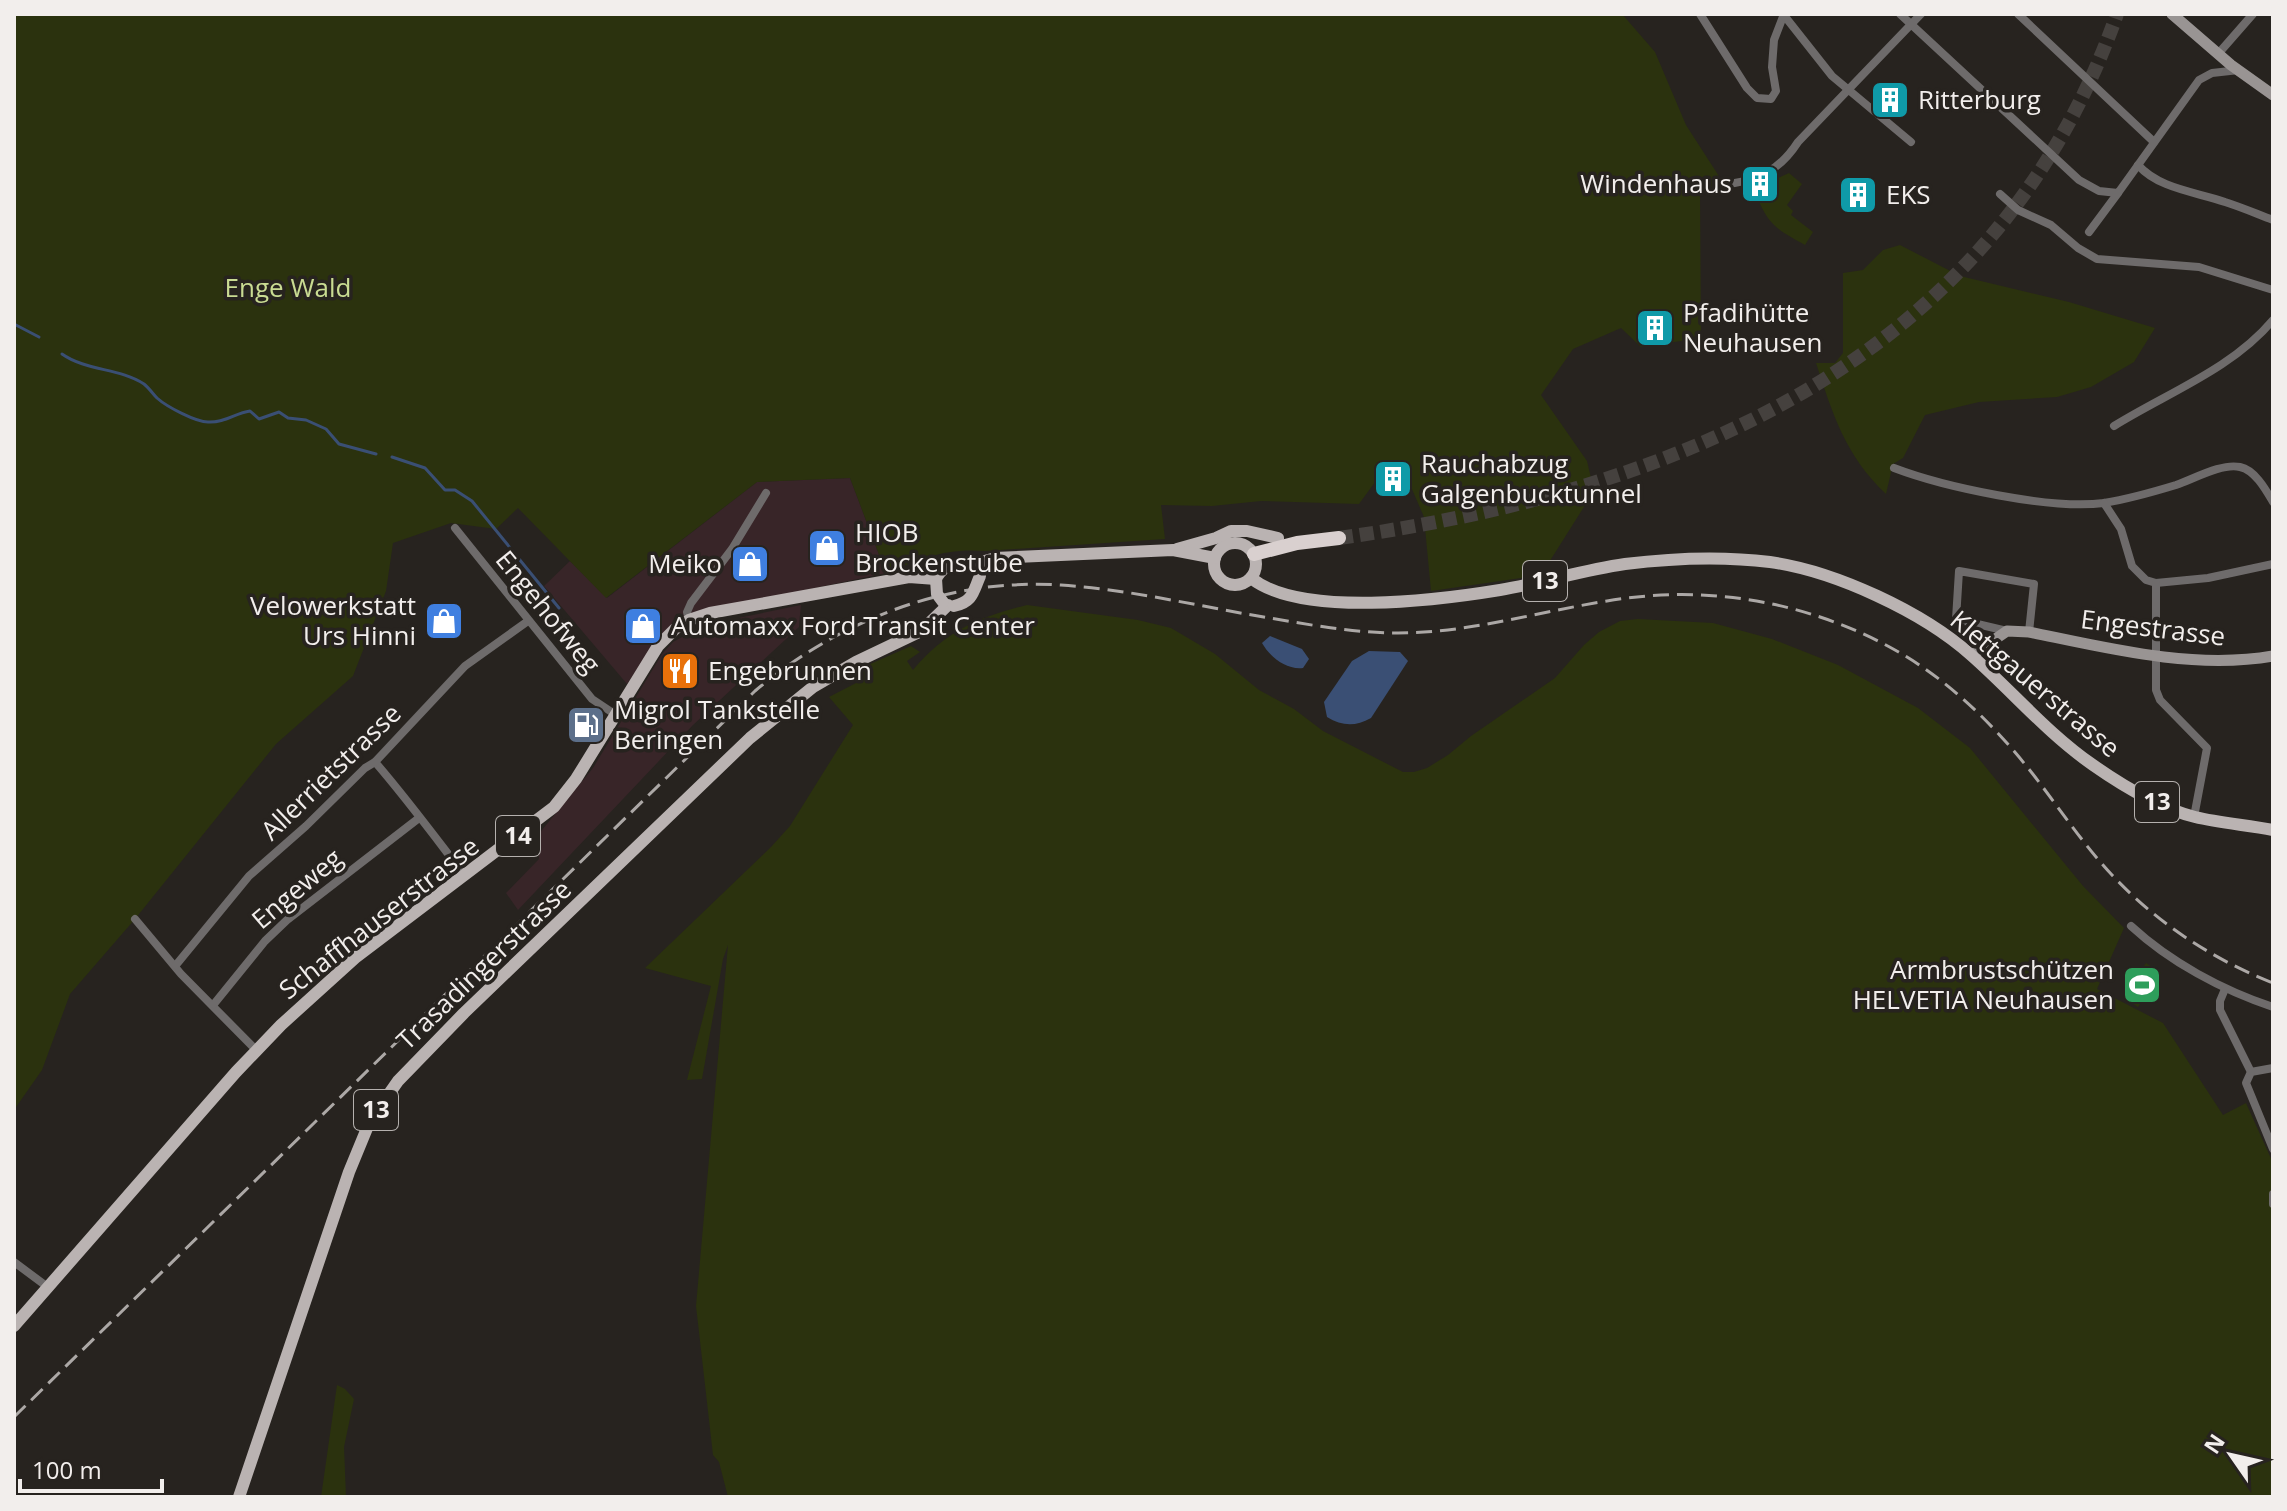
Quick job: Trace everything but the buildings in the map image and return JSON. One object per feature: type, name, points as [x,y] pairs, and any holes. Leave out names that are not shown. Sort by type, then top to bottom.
[{"type":"highway","points":[[1278,538],[1297,543]]},
{"type":"highway","points":[[1254,554],[1297,543],[1339,538]]},
{"type":"main road","points":[[1173,550],[1231,531],[1278,538]]},
{"type":"main road","name":"13","points":[[1251,578],[1240,585],[1226,583],[1217,575],[1215,558],[1219,550],[1231,543],[1244,544],[1254,554]]},
{"type":"main road","name":"13","points":[[938,575],[952,564],[995,558],[1173,550],[1215,558]]},
{"type":"main road","points":[[1251,578],[1256,566],[1254,554]]},
{"type":"main road","name":"13","points":[[948,604],[966,604],[974,596],[980,576],[997,563],[1028,558]]},
{"type":"main road","name":"Klettgauerstrasse","points":[[1251,578],[1273,591],[1292,596],[1382,602],[1501,590],[1624,564],[1694,558],[1745,559],[1796,567],[1848,583],[1922,619],[1972,655],[2056,735],[2092,764],[2142,794],[2194,817],[2273,830]]},
{"type":"main road","name":"Schaffhauserstrasse","points":[[14,1326],[256,1050],[310,997],[355,958],[554,807],[576,779],[658,646],[675,629],[689,620],[730,609],[938,575]]},
{"type":"main road","points":[[938,575],[937,594],[948,604]]},
{"type":"main road","name":"Trasadingerstrasse","points":[[239,1497],[349,1172],[370,1121],[389,1092],[464,1013],[773,716],[833,674],[921,631],[948,604]]},
{"type":"street","points":[[1700,14],[1747,88],[1757,98],[1771,99],[1776,91],[1772,67],[1774,40],[1783,15]]},
{"type":"street","points":[[1900,14],[2079,180],[2114,194]]},
{"type":"street","points":[[1724,184],[1749,182],[1789,157],[1798,142],[1921,14]]},
{"type":"street","points":[[2018,14],[2154,142]]},
{"type":"street","points":[[2172,14],[2218,54],[2273,95]]},
{"type":"street","points":[[2218,54],[2253,14]]},
{"type":"street","points":[[1783,15],[1832,76],[1911,142]]},
{"type":"street","points":[[2089,232],[2199,80],[2212,73],[2239,70]]},
{"type":"street","points":[[2138,165],[2146,175],[2162,183],[2273,220]]},
{"type":"street","points":[[2000,194],[2018,210],[2051,225],[2078,248],[2097,259],[2199,267],[2273,290]]},
{"type":"street","points":[[2114,426],[2212,370],[2273,320]]},
{"type":"street","points":[[1894,468],[1930,480],[2025,499],[2104,503],[2229,467],[2242,467],[2253,474],[2272,498]]},
{"type":"street","points":[[689,620],[687,612],[691,603],[732,549],[766,493]]},
{"type":"street","points":[[2104,503],[2121,529],[2136,572],[2156,583],[2208,578],[2273,564]]},
{"type":"street","name":"Engehofweg","points":[[455,528],[592,699],[616,715]]},
{"type":"street","name":"Engestrasse","points":[[2029,632],[2034,584],[1959,571],[1956,619],[2007,631],[2155,654],[2215,661],[2273,656]]},
{"type":"street","points":[[2156,583],[2156,690],[2160,700],[2207,748],[2194,817]]},
{"type":"street","name":"Allerrietstrasse","points":[[176,965],[249,876],[375,762],[465,666],[528,621]]},
{"type":"street","points":[[1972,655],[2007,631]]},
{"type":"street","points":[[375,762],[465,876]]},
{"type":"street","name":"Engeweg","points":[[214,1004],[265,941],[287,920],[419,818]]},
{"type":"street","points":[[135,919],[181,974],[214,1004],[256,1050]]},
{"type":"street","points":[[2131,926],[2170,956],[2225,989],[2273,1007]]},
{"type":"street","points":[[2225,989],[2220,1010],[2251,1072]]},
{"type":"street","points":[[2251,1072],[2273,1068]]},
{"type":"street","points":[[2251,1072],[2246,1083],[2248,1093],[2273,1149]]},
{"type":"street","points":[[2273,1194],[2273,1204]]},
{"type":"street","points":[[14,1262],[49,1288]]},
{"type":"shaded area","points":[[850,478],[886,573],[697,613],[645,658],[627,684],[544,586],[570,561],[607,598],[757,482]]},
{"type":"shaded area","points":[[801,605],[799,627],[693,725],[518,910],[506,893],[539,859],[537,836],[593,768],[662,654],[673,642],[704,625]]},
{"type":"green space","name":"Enge Wald","points":[[14,14],[1622,14],[1655,52],[1686,125],[1724,184],[1700,191],[1701,338],[1641,347],[1621,328],[1573,349],[1541,395],[1587,461],[1594,491],[1541,575],[1431,591],[1424,517],[1405,473],[1389,463],[1359,504],[1261,501],[1212,506],[1161,505],[1165,539],[958,551],[923,559],[886,573],[850,478],[757,482],[606,598],[518,508],[496,529],[451,523],[393,543],[386,591],[353,676],[276,744],[135,919],[70,994],[42,1070],[14,1110]]},
{"type":"green space","points":[[1789,173],[1802,184],[1787,205],[1793,211],[1791,215],[1813,232],[1805,245],[1775,226],[1757,197],[1767,183]]},
{"type":"green space","points":[[1900,245],[1960,276],[2069,302],[2155,328],[2134,362],[2091,387],[2057,397],[1979,402],[1925,415],[1903,458],[1893,464],[1886,494],[1850,449],[1816,363],[1835,363],[1843,353],[1843,273],[1863,270],[1883,250]]},
{"type":"green space","points":[[1027,605],[1138,620],[1171,628],[1215,654],[1259,690],[1294,709],[1323,731],[1403,772],[1427,768],[1448,755],[1555,678],[1584,645],[1599,632],[1620,621],[1713,623],[1772,639],[1838,665],[1918,708],[1970,748],[2083,886],[2124,928],[2097,989],[2163,1023],[2223,1115],[2246,1103],[2273,1163],[2273,1497],[728,1497],[719,1462],[713,1455],[696,1306],[728,945],[702,1079],[687,1080],[711,986],[645,968],[790,826],[853,725],[829,697],[858,682],[847,680],[850,673],[911,646],[920,652],[907,661],[913,670],[938,645],[964,627]]},
{"type":"green space","name":"Armbrustschützen HELVETIA Neuhausen","points":[[2146,963],[2161,973],[2138,1007],[2123,997]]},
{"type":"green space","points":[[337,1385],[354,1399],[344,1447],[346,1497],[321,1497]]},
{"type":"water","points":[[1270,636],[1302,649],[1309,659],[1303,668],[1285,665],[1274,658],[1262,643]]},
{"type":"water","points":[[1369,651],[1400,652],[1408,661],[1371,718],[1349,724],[1327,717],[1324,702],[1352,661]]},
{"type":"waterway","points":[[14,324],[39,337]]},
{"type":"waterway","points":[[62,354],[82,364],[135,379],[168,406],[196,420],[214,422],[250,411],[259,419],[279,412],[288,418],[306,420],[326,429],[339,444],[376,454]]},
{"type":"waterway","points":[[392,457],[425,468],[445,490],[455,490],[472,501],[559,608]]},
{"type":"tunnel","points":[[1339,538],[1465,516],[1586,485],[1702,443],[1809,388],[1907,320],[1992,236],[2062,134],[2117,14]]},
{"type":"railway","points":[[14,1417],[755,691],[788,665],[860,624],[937,596],[978,588],[1019,585],[1084,587],[1379,633],[1451,630],[1644,596],[1718,596],[1791,608],[1861,633],[1933,674],[1983,718],[2014,751],[2090,849],[2129,892],[2186,938],[2228,963],[2273,983]]},
{"type":"place","name":"Ritterburg","points":[[1890,100]]},
{"type":"place","name":"Windenhaus","points":[[1760,184]]},
{"type":"place","name":"EKS","points":[[1858,195]]},
{"type":"place","name":"Pfadihütte Neuhausen","points":[[1655,328]]},
{"type":"place","name":"Rauchabzug Galgenbucktunnel","points":[[1393,479]]},
{"type":"place","name":"HIOB Brockenstube","points":[[827,548]]},
{"type":"place","name":"Meiko","points":[[750,564]]},
{"type":"place","name":"Velowerkstatt Urs Hinni","points":[[444,621]]},
{"type":"place","name":"Automaxx Ford Transit Center","points":[[643,626]]},
{"type":"place","name":"Engebrunnen","points":[[680,671]]},
{"type":"place","name":"Migrol Tankstelle Beringen","points":[[586,725]]},
{"type":"place","name":"Armbrustschützen HELVETIA Neuhausen","points":[[2142,985]]}]
